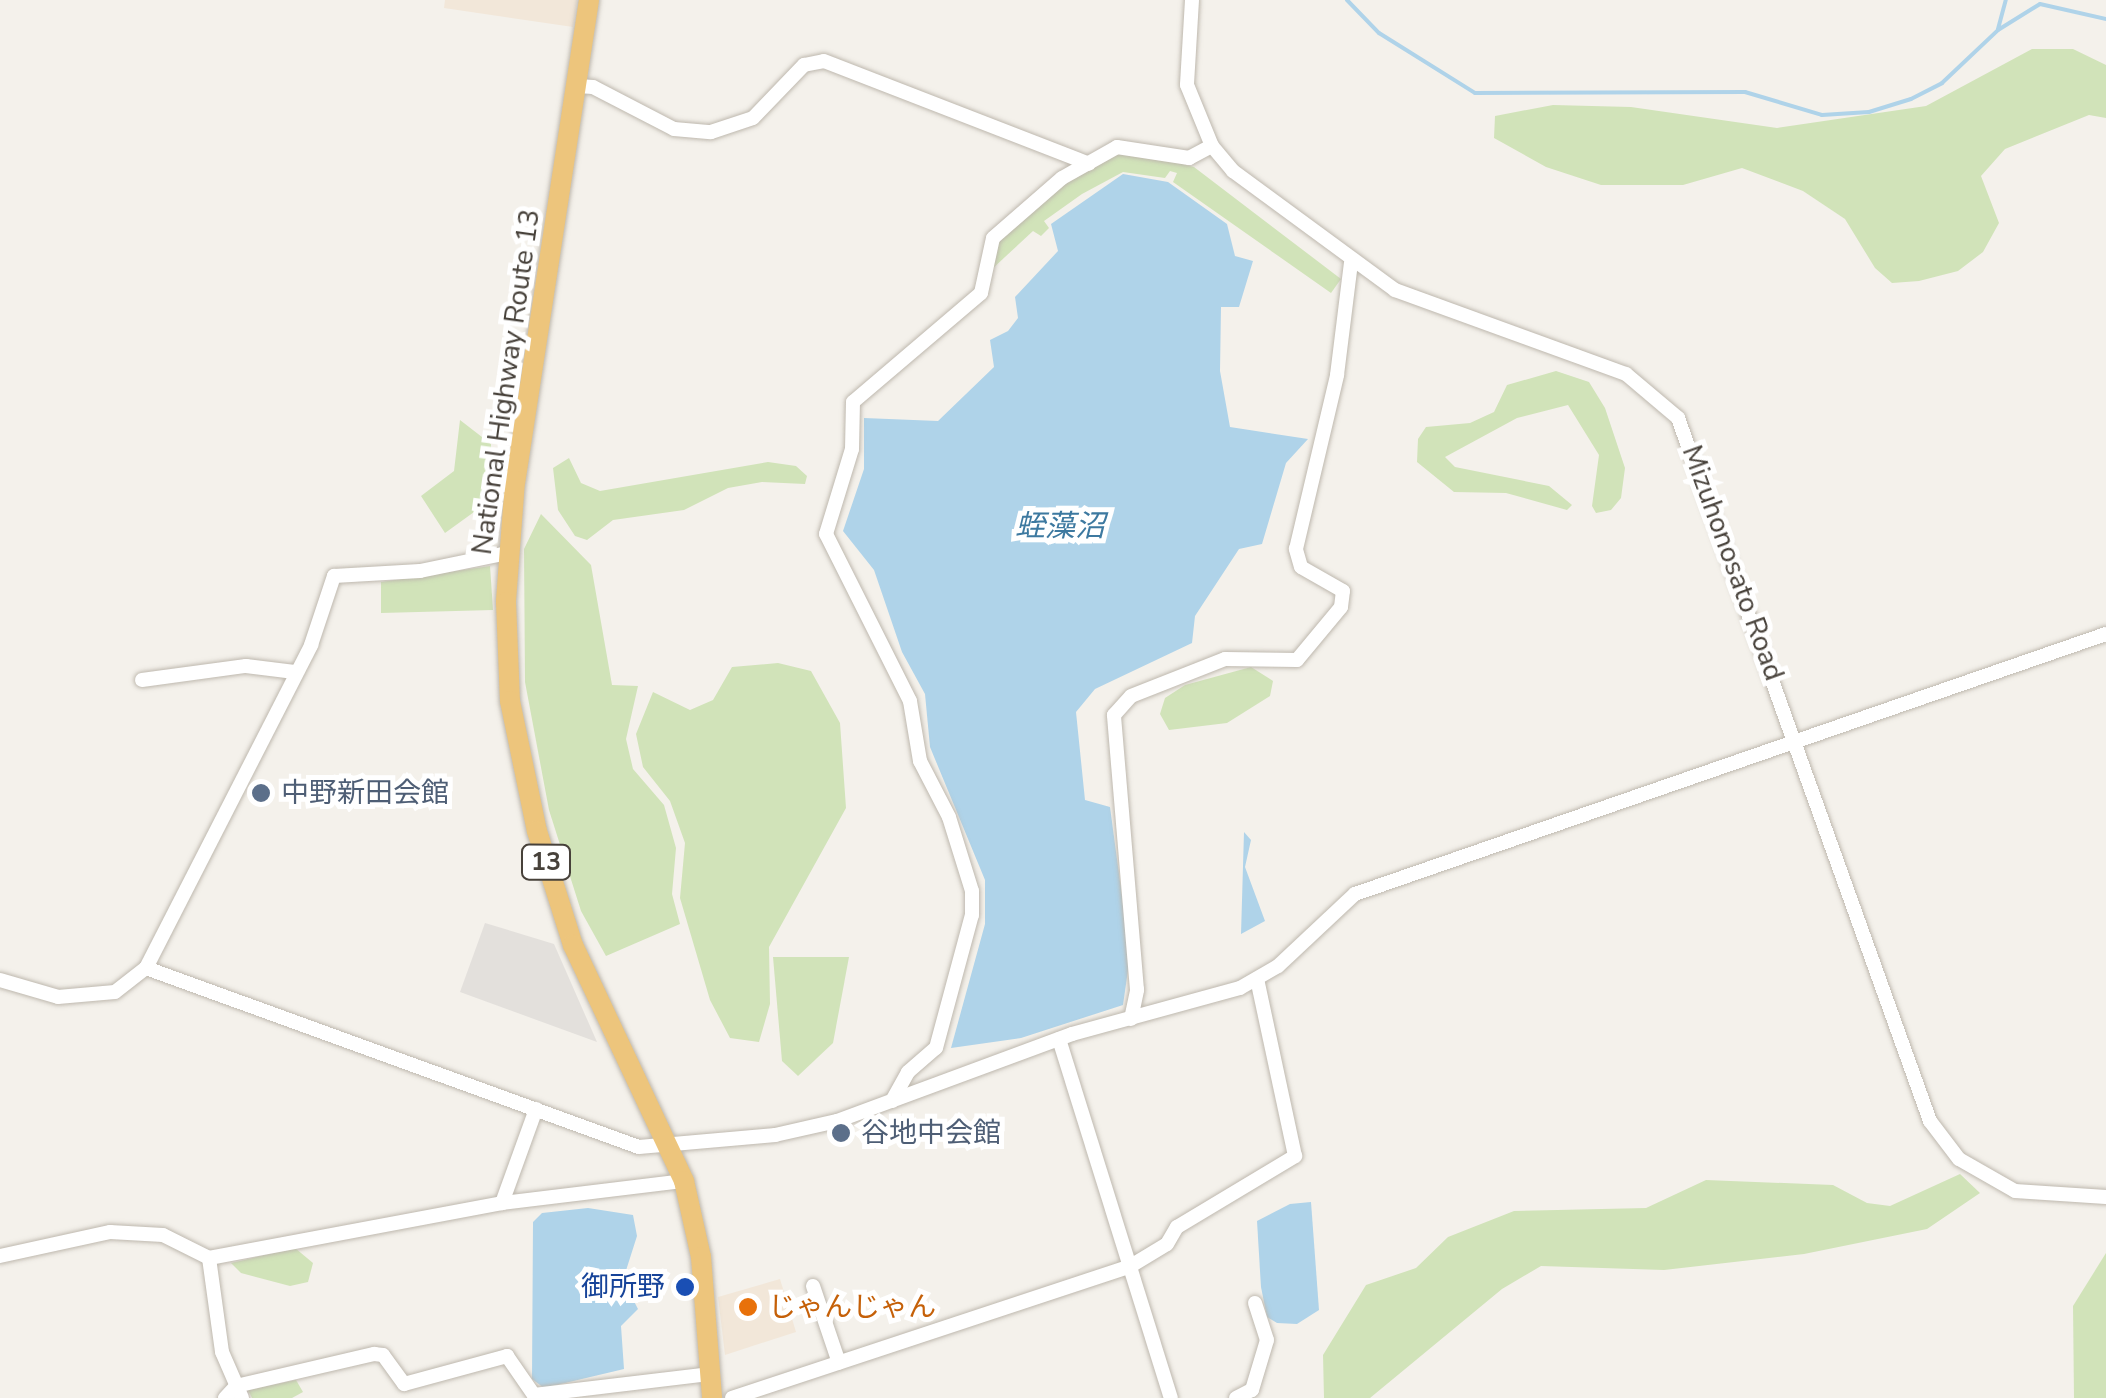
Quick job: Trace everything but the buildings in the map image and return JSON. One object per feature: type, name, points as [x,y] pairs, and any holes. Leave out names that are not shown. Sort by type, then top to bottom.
[{"type":"highway","name":"National Highway Route 13","points":[[589,0],[508,553],[510,701],[537,831],[573,945],[672,1148],[684,1181],[700,1257],[712,1398]]},
{"type":"street","name":"Mizuhonosato Road","points":[[1192,0],[1187,85],[1212,146],[1233,172],[1351,263],[1438,310],[1626,374],[1656,394],[1695,450],[1930,1121],[1945,1144],[1982,1176],[2015,1191],[2106,1197]]},
{"type":"street","points":[[578,86],[593,87],[674,129],[711,132],[753,118],[804,65],[824,61],[1088,164]]},
{"type":"street","points":[[892,1101],[908,1072],[936,1048],[972,915],[972,891],[949,817],[920,761],[910,701],[875,640],[827,523],[852,449],[856,394],[982,293],[993,238],[1037,197],[1088,164],[1128,145],[1189,158],[1212,146]]},
{"type":"street","points":[[1131,1019],[1137,990],[1114,715],[1131,696],[1225,658],[1297,660],[1341,607],[1344,591],[1301,567],[1296,549],[1337,375],[1351,263]]},
{"type":"street","points":[[0,980],[58,996],[115,992],[146,968],[295,672],[334,576],[420,571],[508,553]]},
{"type":"street","points":[[146,968],[639,1148],[672,1148],[837,1122],[1060,1039],[1257,979],[1355,894],[2106,634]]},
{"type":"street","points":[[142,680],[246,666],[295,672]]},
{"type":"street","points":[[732,1398],[1129,1267],[1167,1244],[1177,1228],[1296,1156],[1257,979]]},
{"type":"street","points":[[1060,1039],[1171,1398]]},
{"type":"street","points":[[502,1203],[536,1109]]},
{"type":"street","points":[[0,1256],[110,1232],[163,1234],[209,1258],[502,1203],[684,1181]]},
{"type":"street","points":[[209,1258],[222,1352],[239,1392]]},
{"type":"street","points":[[814,1286],[839,1363]]},
{"type":"street","points":[[1236,1398],[1252,1390],[1267,1340],[1254,1303]]},
{"type":"street","points":[[224,1398],[374,1354],[383,1355],[404,1384],[507,1356],[534,1395],[710,1374]]},
{"type":"shaded area","points":[[445,0],[577,0],[573,27],[444,8]]},
{"type":"shaded area","points":[[485,923],[554,944],[597,1042],[460,992]]},
{"type":"shaded area","points":[[780,1279],[796,1332],[725,1355],[718,1297]]},
{"type":"green space","points":[[2032,49],[2073,49],[2106,65],[2106,118],[2089,115],[2005,149],[1981,176],[1999,223],[1983,252],[1958,271],[1919,281],[1892,283],[1875,268],[1845,219],[1803,191],[1742,168],[1683,185],[1601,185],[1546,167],[1494,138],[1495,116],[1553,105],[1631,107],[1777,128],[1926,106]]},
{"type":"green space","points":[[1127,150],[1194,167],[1341,279],[1331,293],[1173,182],[1177,173],[1170,171],[1165,178],[1123,172],[1082,194],[1044,221],[1049,228],[1041,236],[1033,231],[991,270],[997,239],[1042,198],[1098,161]]},
{"type":"green space","points":[[1556,371],[1589,382],[1605,408],[1625,468],[1621,498],[1611,510],[1596,513],[1592,506],[1599,455],[1568,405],[1517,418],[1445,457],[1455,467],[1549,486],[1572,505],[1567,510],[1506,493],[1454,492],[1417,462],[1418,439],[1426,427],[1470,423],[1494,412],[1507,385]]},
{"type":"green space","points":[[460,420],[491,444],[492,499],[445,533],[421,496],[454,471]]},
{"type":"green space","points":[[569,458],[581,483],[600,491],[768,462],[796,466],[807,476],[805,484],[762,482],[728,488],[684,510],[613,520],[587,540],[575,536],[558,510],[553,468]]},
{"type":"green space","points":[[541,514],[591,565],[612,685],[638,686],[626,739],[633,769],[664,805],[676,848],[672,894],[680,924],[606,956],[581,911],[549,810],[525,682],[524,549]]},
{"type":"green space","points":[[490,566],[493,610],[381,613],[381,582]]},
{"type":"green space","points":[[778,663],[811,671],[840,723],[846,808],[769,947],[770,1004],[759,1042],[730,1038],[710,1000],[680,898],[685,843],[670,801],[643,767],[636,734],[653,692],[690,710],[713,700],[732,667]]},
{"type":"green space","points":[[1251,667],[1273,681],[1270,696],[1227,723],[1169,730],[1160,714],[1165,698],[1185,685]]},
{"type":"green space","points":[[773,957],[849,957],[833,1043],[798,1076],[782,1061]]},
{"type":"green space","points":[[1960,1174],[1980,1193],[1927,1229],[1804,1254],[1664,1270],[1541,1266],[1502,1289],[1370,1398],[1324,1398],[1323,1355],[1366,1285],[1416,1268],[1448,1237],[1514,1211],[1646,1208],[1706,1180],[1833,1185],[1867,1203],[1890,1206]]},
{"type":"green space","points":[[295,1248],[313,1263],[308,1282],[290,1286],[241,1273],[231,1263]]},
{"type":"green space","points":[[2106,1253],[2106,1398],[2074,1398],[2073,1306]]},
{"type":"green space","points":[[296,1380],[303,1392],[292,1398],[252,1398],[248,1390]]},
{"type":"water","name":"蛭藻沼","points":[[1123,174],[1168,182],[1227,224],[1235,256],[1253,261],[1239,307],[1221,307],[1220,371],[1230,427],[1308,439],[1286,463],[1262,544],[1239,549],[1195,616],[1192,643],[1095,689],[1076,712],[1085,800],[1110,807],[1130,956],[1123,1005],[1021,1038],[951,1048],[985,924],[985,880],[930,747],[925,694],[902,652],[874,570],[843,531],[864,469],[864,418],[938,421],[994,367],[990,340],[1008,331],[1018,318],[1015,297],[1058,251],[1051,224]]},
{"type":"water","points":[[1244,832],[1251,840],[1245,867],[1265,921],[1241,934]]},
{"type":"water","points":[[1311,1202],[1319,1310],[1297,1324],[1277,1323],[1267,1317],[1261,1287],[1257,1221],[1290,1204]]},
{"type":"water","points":[[588,1208],[633,1215],[637,1236],[623,1280],[638,1309],[621,1326],[624,1369],[544,1388],[532,1379],[533,1222],[542,1213]]},
{"type":"waterway","points":[[1347,0],[1379,33],[1475,93],[1745,92],[1822,115],[1869,112],[1911,99],[1942,83],[1998,30],[2040,4],[2106,19]]},
{"type":"waterway","points":[[1998,29],[2006,0]]},
{"type":"place","name":"中野新田会館","points":[[261,793]]},
{"type":"place","name":"谷地中会館","points":[[841,1133]]},
{"type":"place","name":"御所野","points":[[685,1287]]},
{"type":"place","name":"じゃんじゃん","points":[[748,1307]]}]
